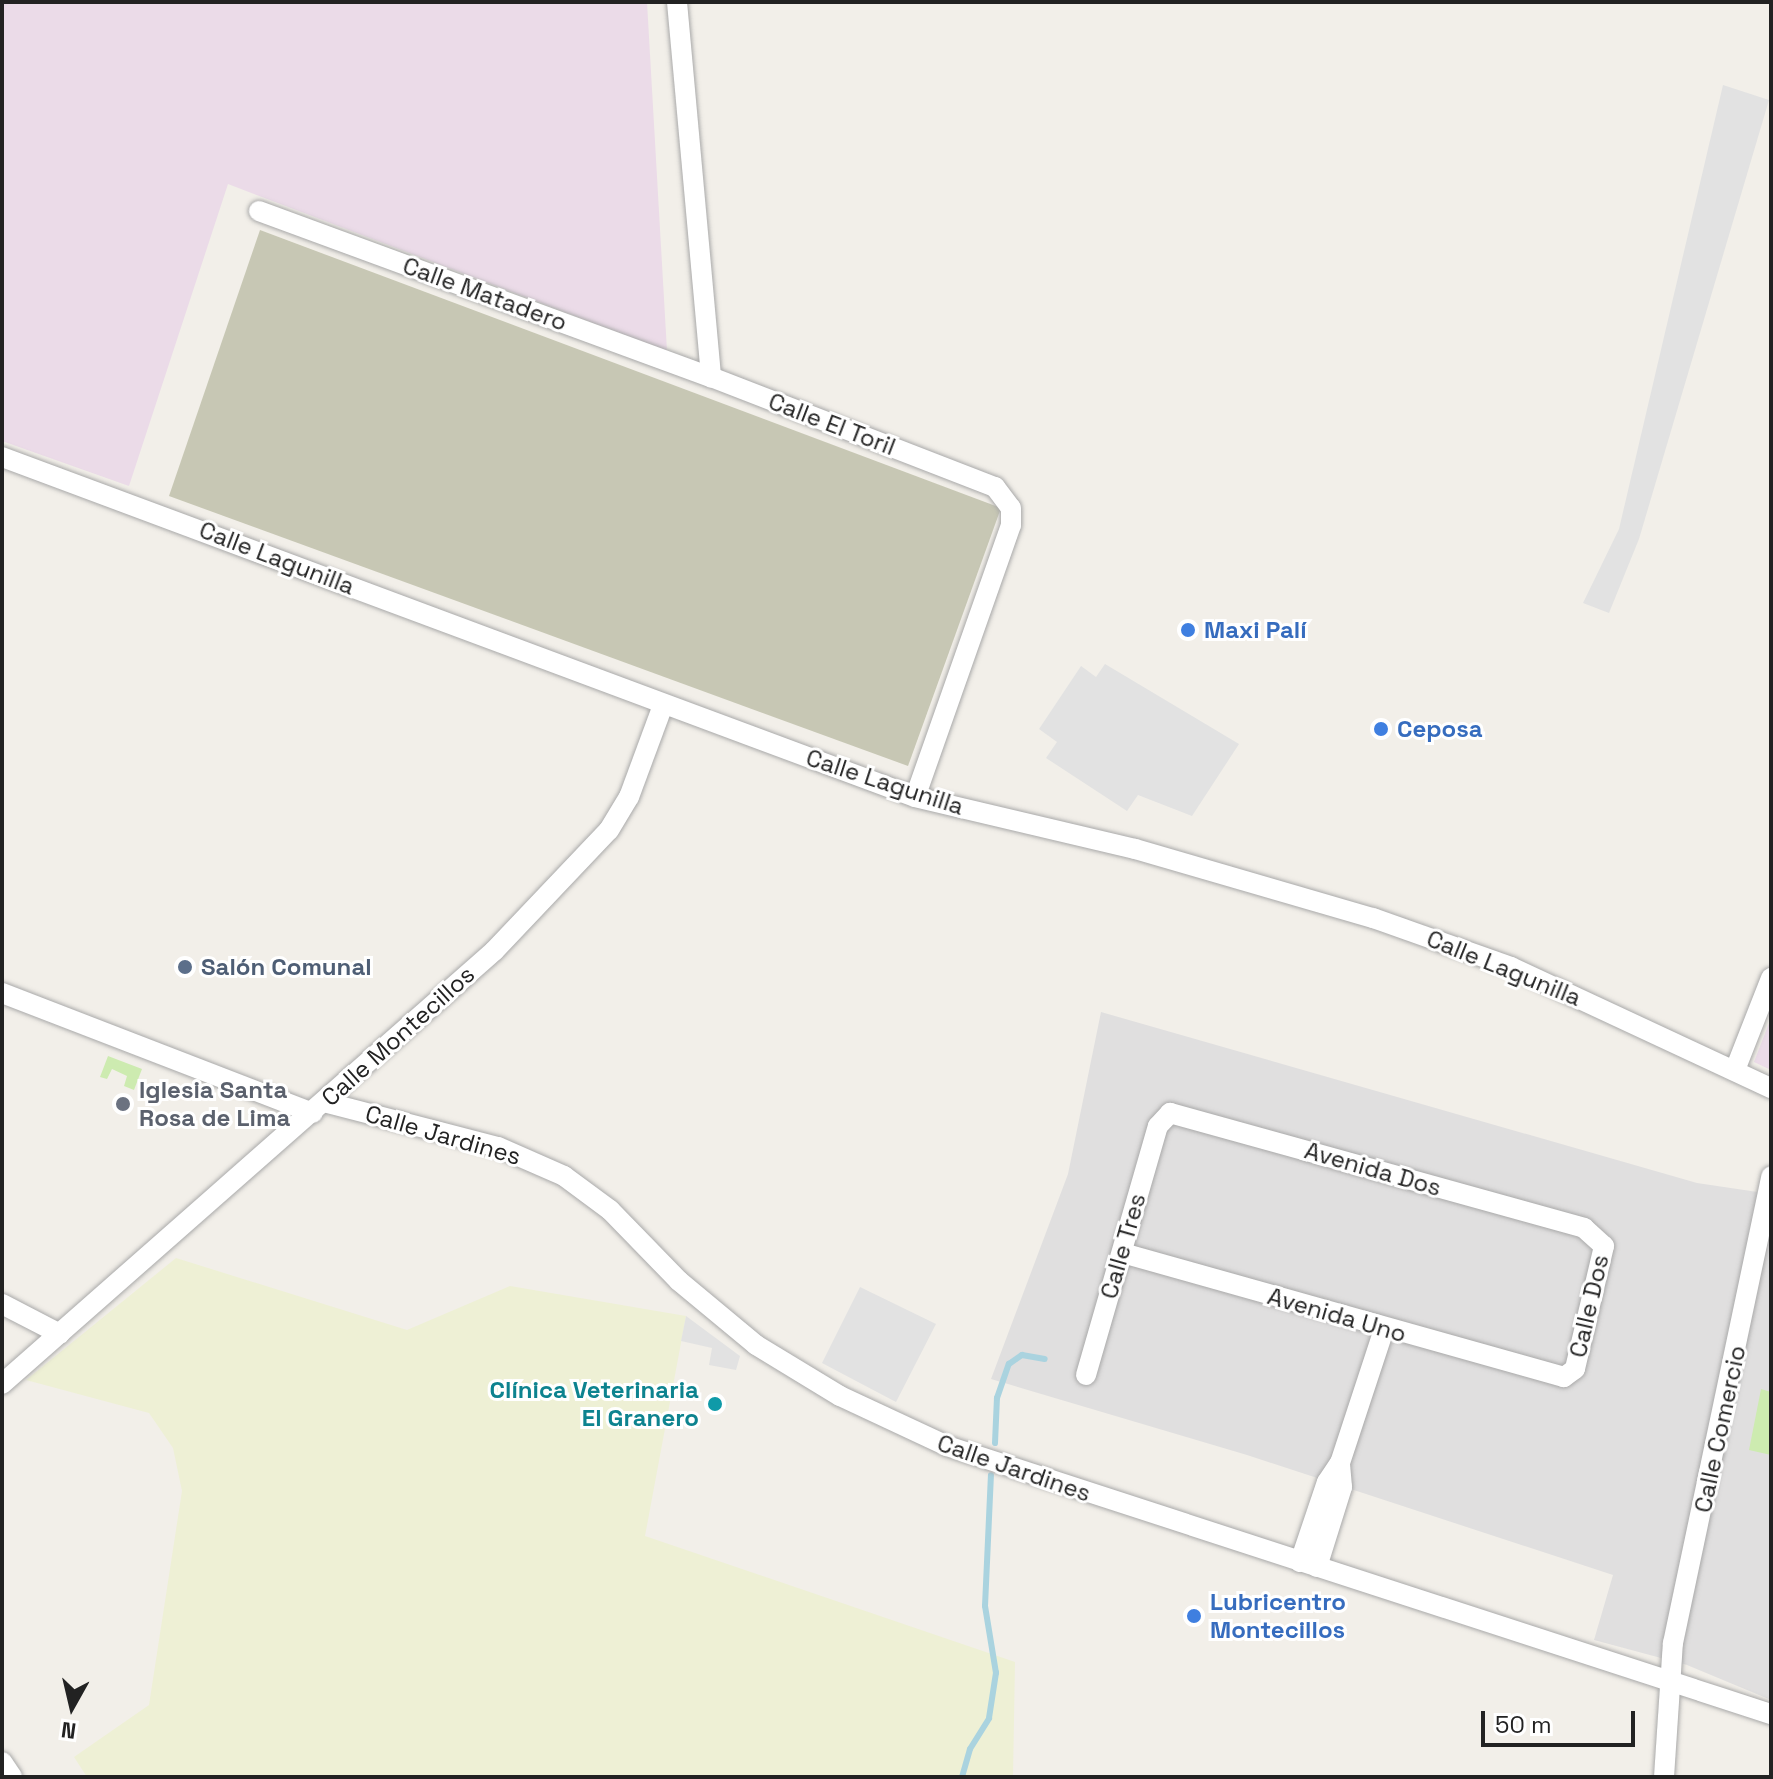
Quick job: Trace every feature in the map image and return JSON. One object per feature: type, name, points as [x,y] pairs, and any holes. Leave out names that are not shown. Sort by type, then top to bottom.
[{"type":"street","points":[[677,2],[711,377]]},
{"type":"street","name":"Calle Matadero","points":[[259,211],[711,377]]},
{"type":"street","name":"Calle El Toril","points":[[711,377],[1004,493],[1011,525],[915,797]]},
{"type":"street","name":"Calle Lagunilla","points":[[2,457],[915,797],[1135,849],[1373,918],[1511,967],[1771,1088]]},
{"type":"street","name":"Calle Montecillos","points":[[2,1384],[494,951],[609,830],[629,797],[663,705]]},
{"type":"street","points":[[1735,1070],[1771,978]]},
{"type":"street","name":"Calle Jardines","points":[[2,993],[319,1107],[498,1147],[564,1176],[610,1210],[729,1326],[808,1377],[897,1425],[1016,1472],[1771,1714]]},
{"type":"street","name":"Avenida Dos","points":[[1163,1118],[1176,1113],[1584,1228]]},
{"type":"street","name":"Calle Tres","points":[[1086,1375],[1163,1118]]},
{"type":"street","name":"Calle Comercio","points":[[1664,1777],[1667,1681],[1771,1176]]},
{"type":"street","name":"Calle Dos","points":[[1552,1377],[1564,1377],[1575,1369],[1592,1306],[1604,1246],[1584,1228]]},
{"type":"street","name":"Avenida Uno","points":[[1122,1253],[1552,1377]]},
{"type":"street","points":[[2,1304],[60,1334]]},
{"type":"street","points":[[1309,1564],[1327,1482],[1340,1463],[1384,1329]]},
{"type":"street","points":[[2,1762],[12,1777]]},
{"type":"shaded area","points":[[2,2],[647,2],[667,351],[228,184],[129,486],[2,441]]},
{"type":"shaded area","points":[[1723,85],[1769,100],[1639,539],[1609,613],[1583,603],[1619,529]]},
{"type":"shaded area","points":[[260,230],[1001,508],[908,766],[169,496]]},
{"type":"shaded area","points":[[1105,664],[1239,744],[1192,816],[1138,795],[1127,811],[1046,758],[1057,742],[1039,729],[1081,666],[1096,677]]},
{"type":"shaded area","points":[[1101,1012],[1697,1183],[1771,1194],[1771,1700],[1687,1665],[1594,1640],[1613,1575],[1247,1455],[991,1379],[1068,1174]]},
{"type":"shaded area","points":[[1771,1018],[1771,1070],[1754,1062]]},
{"type":"shaded area","points":[[176,1258],[407,1330],[510,1286],[686,1316],[645,1536],[1015,1662],[1013,1777],[87,1777],[74,1757],[149,1705],[182,1491],[173,1448],[149,1413],[26,1380]]},
{"type":"shaded area","points":[[860,1287],[936,1324],[896,1402],[822,1363]]},
{"type":"shaded area","points":[[686,1316],[740,1356],[736,1370],[709,1365],[712,1348],[681,1341]]},
{"type":"green space","points":[[108,1056],[142,1069],[134,1090],[124,1086],[127,1076],[112,1069],[107,1079],[100,1077]]},
{"type":"green space","points":[[1761,1389],[1771,1392],[1771,1455],[1749,1450]]},
{"type":"waterway","points":[[995,1443],[997,1398],[1009,1364],[1022,1355],[1045,1359]]},
{"type":"waterway","points":[[962,1777],[970,1749],[989,1718],[996,1673],[985,1606],[991,1475]]},
{"type":"place","name":"Maxi Palí","points":[[1188,630]]},
{"type":"place","name":"Ceposa","points":[[1381,729]]},
{"type":"place","name":"Salón Comunal","points":[[185,967]]},
{"type":"place","name":"Iglesia Santa Rosa de Lima","points":[[123,1104]]},
{"type":"place","name":"Clínica Veterinaria El Granero","points":[[715,1404]]},
{"type":"place","name":"Lubricentro Montecillos","points":[[1194,1616]]}]
